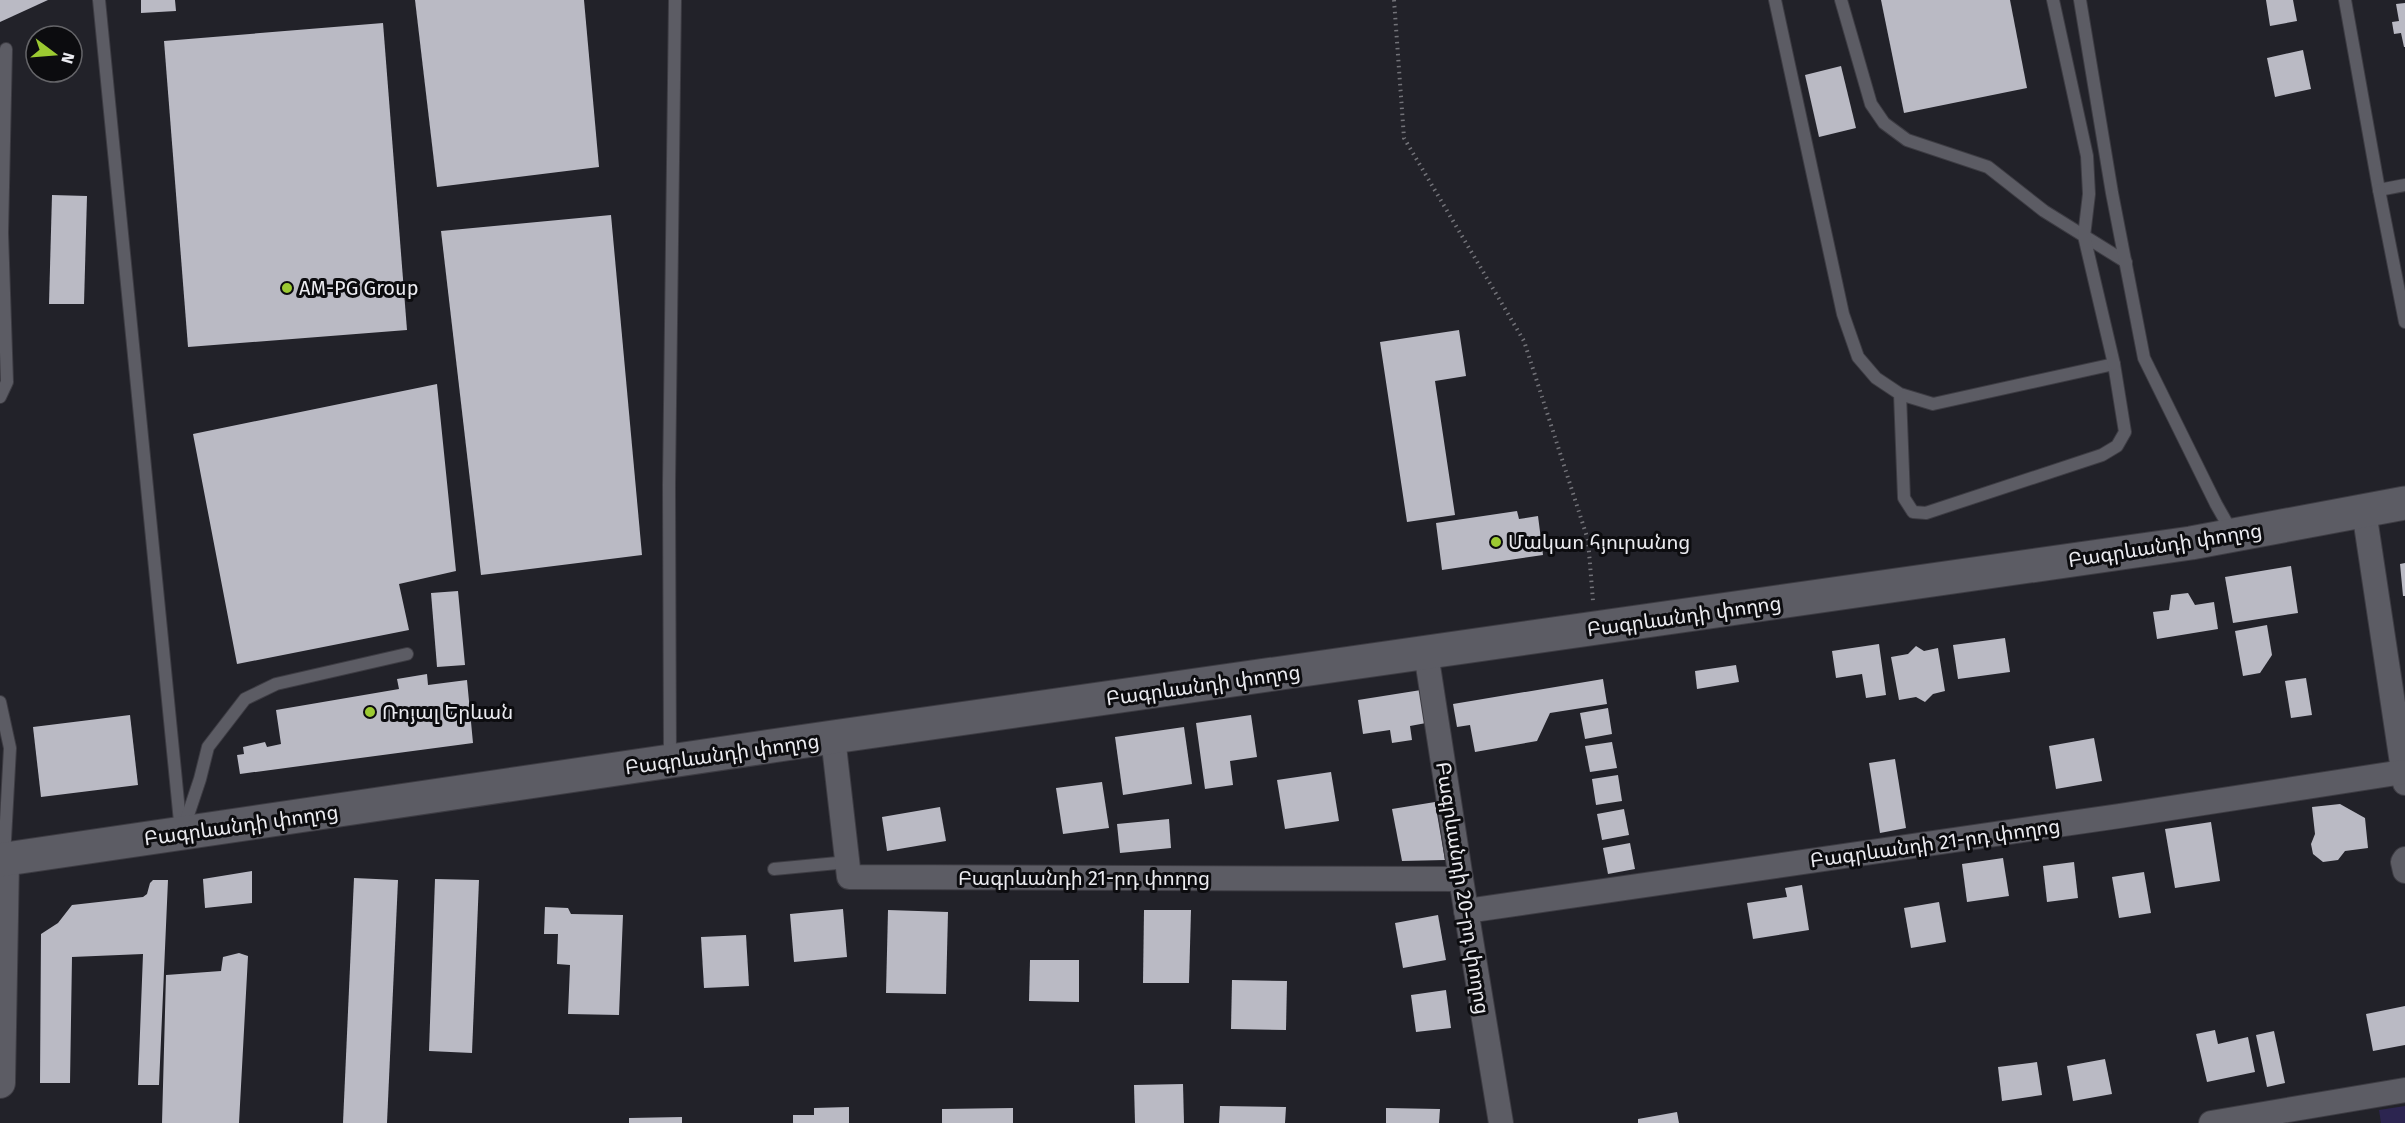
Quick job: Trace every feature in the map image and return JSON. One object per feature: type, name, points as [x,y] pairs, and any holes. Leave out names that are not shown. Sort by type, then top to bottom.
[{"type":"main road","name":"Բագրևանդի փողոց","points":[[2,860],[833,737],[2191,543],[2405,503]]},
{"type":"street","points":[[2364,511],[2404,777]]},
{"type":"street","name":"Բագրևանդի 20-րդ փողոց","points":[[1426,653],[1501,1123]]},
{"type":"street","points":[[833,737],[848,862]]},
{"type":"street","name":"Բագրևանդի 21-րդ փողոց","points":[[1466,911],[2404,777]]},
{"type":"street","points":[[2405,859],[2405,870]]},
{"type":"street","points":[[0,1083],[2,860]]},
{"type":"street","name":"Բագրևանդի 21-րդ փողոց","points":[[848,862],[849,877],[1461,879]]},
{"type":"street","points":[[2211,1123],[2405,1090]]},
{"type":"lane","points":[[99,0],[181,834]]},
{"type":"lane","points":[[670,761],[669,485],[675,0]]},
{"type":"lane","points":[[1775,0],[1843,314],[1858,357],[1876,378],[1900,394],[1933,404],[2114,364]]},
{"type":"lane","points":[[1841,0],[1871,104],[1884,123],[1907,140],[1988,167],[2044,212],[2126,262]]},
{"type":"lane","points":[[1900,394],[1904,498],[1913,512],[1926,513],[2102,455],[2117,446],[2125,432],[2114,364],[2084,236],[2089,194],[2087,156],[2053,0]]},
{"type":"lane","points":[[2080,0],[2145,358],[2233,535]]},
{"type":"lane","points":[[2345,0],[2405,322]]},
{"type":"lane","points":[[0,397],[7,382],[2,233],[6,49]]},
{"type":"lane","points":[[2379,190],[2405,185]]},
{"type":"lane","points":[[181,834],[200,779],[208,747],[244,699],[276,684],[407,654]]},
{"type":"lane","points":[[0,702],[10,748],[2,860]]},
{"type":"lane","points":[[774,869],[848,862]]},
{"type":"path","points":[[1394,0],[1404,138],[1524,341],[1588,540],[1596,629]]},
{"type":"shaded area","points":[[2405,1106],[2405,1123],[2381,1123],[2379,1110]]},
{"type":"building","points":[[0,0],[48,0],[0,22]]},
{"type":"building","points":[[141,0],[175,0],[176,11],[141,13]]},
{"type":"building","points":[[415,0],[584,0],[599,167],[437,187]]},
{"type":"building","points":[[1881,0],[2010,0],[2027,88],[1904,113]]},
{"type":"building","points":[[2266,0],[2293,0],[2297,21],[2270,26]]},
{"type":"building","points":[[2405,3],[2404,47],[2401,33],[2394,34],[2392,22],[2399,21],[2396,4]]},
{"type":"building","points":[[383,23],[407,330],[188,347],[164,41]]},
{"type":"building","points":[[2303,50],[2311,89],[2275,97],[2267,58]]},
{"type":"building","points":[[1841,66],[1856,128],[1819,137],[1805,75]]},
{"type":"building","points":[[52,195],[87,196],[84,304],[49,304]]},
{"type":"building","points":[[611,215],[642,555],[481,575],[441,231]]},
{"type":"building","points":[[1459,330],[1466,376],[1435,381],[1455,515],[1407,522],[1380,342]]},
{"type":"building","points":[[437,384],[456,571],[399,584],[409,630],[237,664],[193,434]]},
{"type":"building","points":[[1517,511],[1519,519],[1538,516],[1543,555],[1442,570],[1436,523]]},
{"type":"building","points":[[2405,563],[2405,596],[2403,596],[2400,564]]},
{"type":"building","points":[[2291,566],[2298,613],[2233,623],[2225,577]]},
{"type":"building","points":[[458,591],[465,665],[437,667],[431,593]]},
{"type":"building","points":[[2188,593],[2195,605],[2214,602],[2218,629],[2157,639],[2153,612],[2169,610],[2171,595]]},
{"type":"building","points":[[2267,625],[2272,655],[2260,673],[2243,676],[2235,631]]},
{"type":"building","points":[[2005,638],[2010,672],[1958,679],[1953,645]]},
{"type":"building","points":[[1879,644],[1886,695],[1866,698],[1862,674],[1836,678],[1832,651]]},
{"type":"building","points":[[1916,646],[1924,651],[1938,648],[1945,691],[1933,694],[1925,702],[1916,697],[1899,700],[1891,657],[1908,654]]},
{"type":"building","points":[[1736,665],[1739,682],[1697,689],[1695,671]]},
{"type":"building","points":[[427,674],[428,685],[467,680],[473,743],[240,774],[237,755],[244,754],[243,747],[265,742],[267,747],[281,744],[276,710],[399,689],[397,679]]},
{"type":"building","points":[[2306,678],[2312,715],[2291,718],[2285,681]]},
{"type":"building","points":[[1603,679],[1607,704],[1550,713],[1537,741],[1475,752],[1470,725],[1457,727],[1453,704]]},
{"type":"building","points":[[1421,690],[1426,723],[1410,726],[1412,740],[1392,743],[1390,730],[1363,734],[1358,700]]},
{"type":"building","points":[[1608,708],[1612,734],[1585,739],[1580,713]]},
{"type":"building","points":[[130,715],[138,785],[41,797],[33,727]]},
{"type":"building","points":[[1251,715],[1257,757],[1230,761],[1233,785],[1205,789],[1196,723]]},
{"type":"building","points":[[1184,727],[1192,784],[1123,795],[1115,737]]},
{"type":"building","points":[[2094,738],[2102,781],[2056,789],[2049,746]]},
{"type":"building","points":[[1612,742],[1617,768],[1590,772],[1585,746]]},
{"type":"building","points":[[1895,759],[1906,828],[1880,833],[1869,763]]},
{"type":"building","points":[[1331,772],[1339,821],[1285,829],[1277,780]]},
{"type":"building","points":[[1618,775],[1622,801],[1596,805],[1592,779]]},
{"type":"building","points":[[1102,782],[1109,828],[1063,834],[1056,788]]},
{"type":"building","points":[[1435,802],[1445,860],[1402,861],[1392,809]]},
{"type":"building","points":[[2340,804],[2365,818],[2368,848],[2345,851],[2338,860],[2323,862],[2313,854],[2311,844],[2315,834],[2312,807]]},
{"type":"building","points":[[940,807],[946,841],[887,851],[882,817]]},
{"type":"building","points":[[1624,809],[1629,835],[1602,840],[1597,814]]},
{"type":"building","points":[[1169,819],[1171,848],[1120,853],[1117,824]]},
{"type":"building","points":[[2211,822],[2220,881],[2175,888],[2165,829]]},
{"type":"building","points":[[1630,843],[1635,869],[1608,874],[1603,848]]},
{"type":"building","points":[[2003,858],[2009,896],[1967,902],[1962,864]]},
{"type":"building","points":[[2074,862],[2078,898],[2047,902],[2043,866]]},
{"type":"building","points":[[252,871],[252,903],[205,908],[203,879]]},
{"type":"building","points":[[2144,872],[2151,913],[2119,918],[2112,877]]},
{"type":"building","points":[[354,878],[398,880],[387,1123],[343,1123]]},
{"type":"building","points":[[435,879],[479,880],[472,1053],[429,1051]]},
{"type":"building","points":[[153,880],[168,880],[159,1085],[138,1085],[143,954],[72,957],[70,1083],[40,1083],[41,934],[58,923],[72,905],[143,897],[147,894]]},
{"type":"building","points":[[1802,885],[1809,930],[1753,939],[1747,903],[1787,897],[1785,888]]},
{"type":"building","points":[[1939,902],[1946,942],[1911,948],[1904,908]]},
{"type":"building","points":[[545,907],[568,908],[571,914],[623,915],[619,1015],[568,1014],[570,965],[557,964],[558,934],[544,934]]},
{"type":"building","points":[[843,909],[847,957],[794,962],[790,914]]},
{"type":"building","points":[[888,910],[948,912],[946,994],[886,993]]},
{"type":"building","points":[[1144,910],[1191,910],[1189,983],[1143,983]]},
{"type":"building","points":[[1438,915],[1446,960],[1403,968],[1395,923]]},
{"type":"building","points":[[746,935],[749,986],[704,988],[701,937]]},
{"type":"building","points":[[239,953],[248,956],[239,1123],[162,1123],[166,975],[221,971],[223,957]]},
{"type":"building","points":[[1030,960],[1079,960],[1079,1002],[1029,1001]]},
{"type":"building","points":[[1232,980],[1287,981],[1286,1030],[1231,1029]]},
{"type":"building","points":[[1446,990],[1451,1028],[1416,1032],[1411,995]]},
{"type":"building","points":[[2405,1006],[2405,1045],[2373,1051],[2366,1014]]},
{"type":"building","points":[[2215,1030],[2218,1044],[2248,1037],[2255,1072],[2207,1082],[2196,1034]]},
{"type":"building","points":[[2274,1031],[2285,1083],[2267,1087],[2256,1035]]},
{"type":"building","points":[[2105,1059],[2112,1094],[2073,1101],[2067,1066]]},
{"type":"building","points":[[2037,1062],[2042,1095],[2002,1101],[1998,1067]]},
{"type":"building","points":[[1183,1084],[1184,1123],[1135,1123],[1134,1085]]},
{"type":"building","points":[[1220,1106],[1286,1107],[1285,1123],[1219,1123]]},
{"type":"building","points":[[849,1107],[849,1123],[793,1123],[793,1115],[814,1115],[814,1108]]},
{"type":"building","points":[[1013,1108],[1013,1123],[942,1123],[942,1109]]},
{"type":"building","points":[[1386,1108],[1440,1109],[1439,1123],[1386,1123]]},
{"type":"building","points":[[1677,1112],[1679,1123],[1638,1123],[1638,1119]]},
{"type":"building","points":[[682,1117],[682,1123],[629,1123],[629,1118]]},
{"type":"place","name":"AM-PG Group","points":[[287,288]]},
{"type":"place","name":"Մակաո հյուրանոց","points":[[1496,542]]},
{"type":"place","name":"Ռոյալ Երևան","points":[[370,712]]}]
